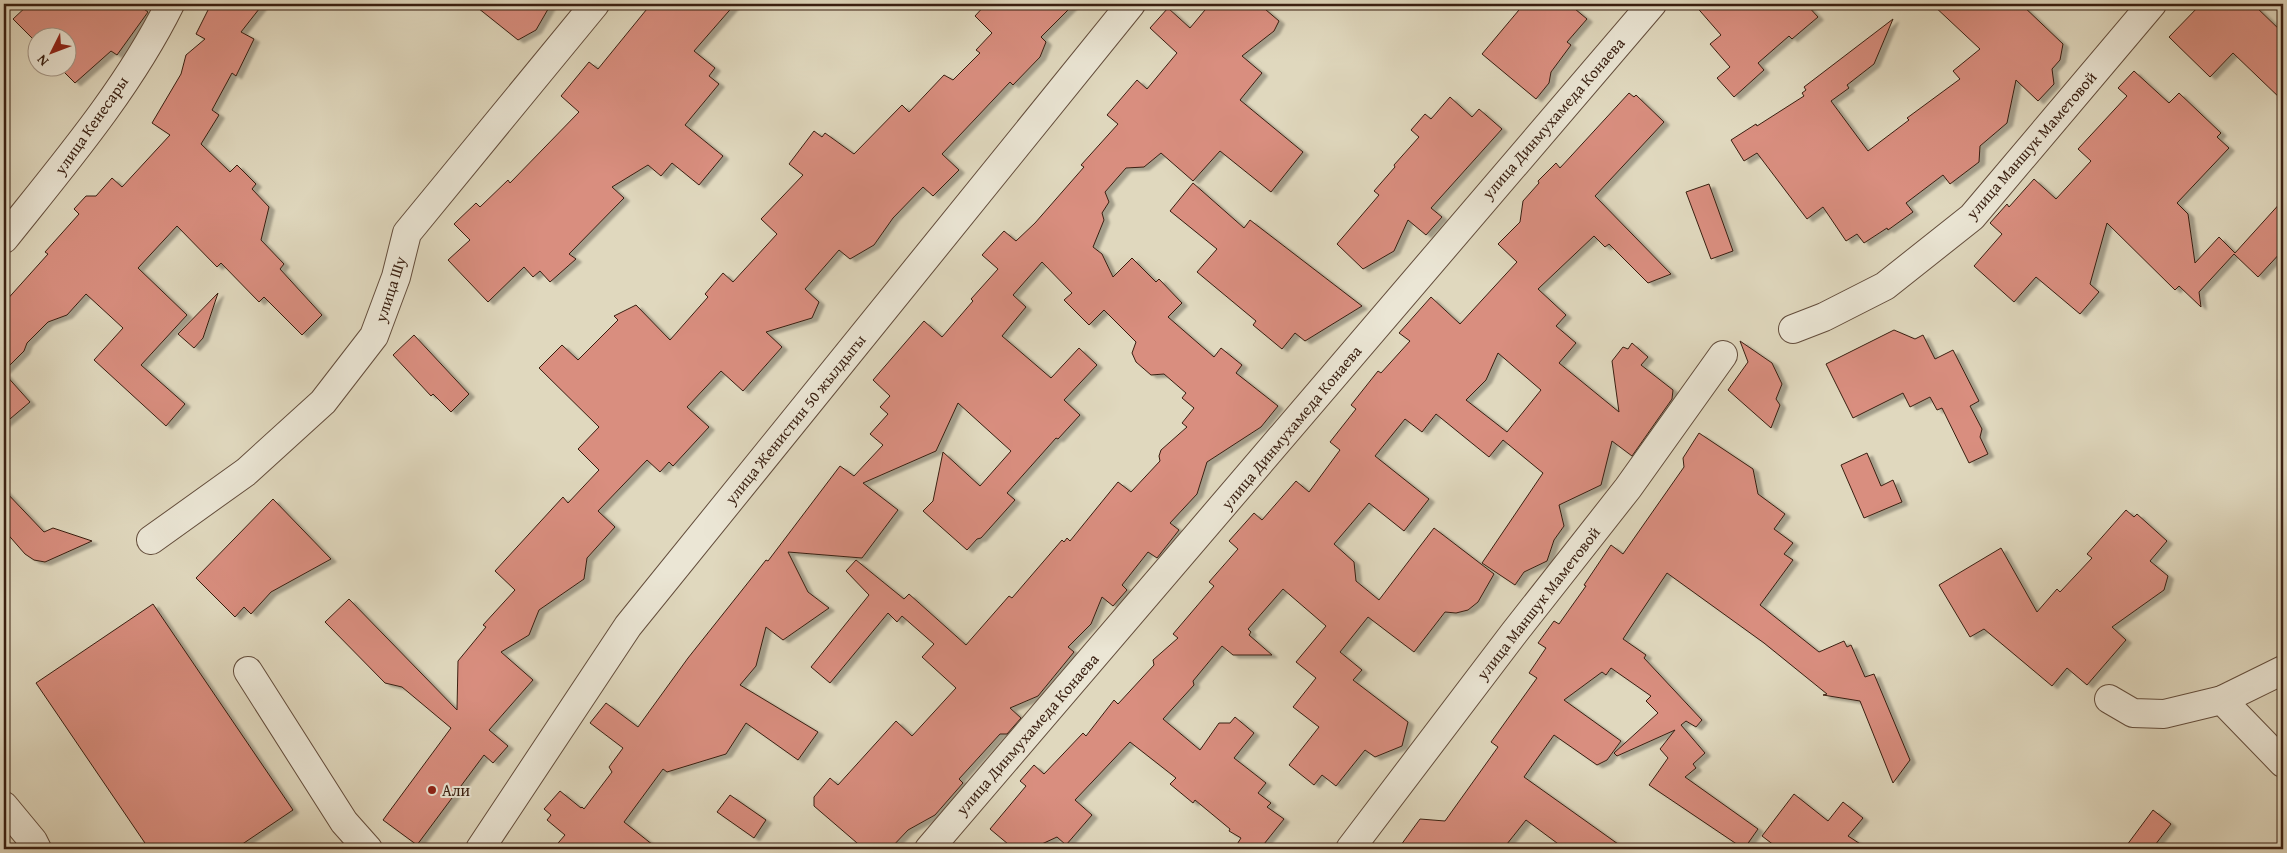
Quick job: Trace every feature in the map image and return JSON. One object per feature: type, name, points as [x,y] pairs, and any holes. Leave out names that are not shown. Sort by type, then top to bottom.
[{"type":"street","name":"улица Кенесары","points":[[4,239],[95,124],[159,26],[170,4]]},
{"type":"street","name":"улица Шу","points":[[151,540],[246,472],[323,402],[374,336],[396,276],[407,233],[595,4]]},
{"type":"street","name":"улица Женистин 50 жылдыгы","points":[[480,849],[628,626],[1131,4]]},
{"type":"street","name":"улица Динмухамеда Конаева","points":[[929,849],[1652,4]]},
{"type":"street","name":"улица Маншук Маметовой","points":[[1793,329],[1824,317],[1885,286],[1972,216],[2152,4]]},
{"type":"street","name":"улица Маншук Маметовой","points":[[1350,849],[1514,633],[1628,488],[1723,355]]},
{"type":"street","points":[[2109,700],[2133,714],[2164,714],[2222,700],[2283,670]]},
{"type":"street","points":[[248,671],[344,822],[368,849]]},
{"type":"street","points":[[2222,700],[2283,763]]},
{"type":"street","points":[[4,806],[33,841],[37,849]]},
{"type":"building","points":[[29,4],[137,4],[148,12],[117,55],[111,51],[75,83],[70,78],[78,78],[78,28],[28,28],[28,34],[13,19]]},
{"type":"building","points":[[211,4],[263,4],[241,32],[254,39],[236,76],[232,73],[212,110],[219,115],[201,144],[230,172],[237,165],[256,184],[252,189],[269,207],[261,240],[284,264],[280,269],[322,315],[302,335],[264,297],[259,302],[221,263],[217,267],[177,226],[138,268],[187,315],[141,365],[185,404],[166,426],[94,360],[123,328],[86,294],[67,315],[48,322],[27,343],[24,351],[4,371],[4,303],[48,254],[45,252],[79,214],[74,209],[86,196],[96,196],[112,178],[122,187],[170,135],[152,123],[181,74],[186,55],[205,39],[196,34]]},
{"type":"building","points":[[473,4],[551,4],[536,30],[518,40]]},
{"type":"building","points":[[651,4],[735,4],[694,51],[715,68],[709,76],[719,84],[685,125],[723,156],[699,185],[672,163],[661,176],[648,165],[612,187],[624,198],[569,254],[576,259],[550,282],[540,271],[533,277],[524,267],[488,302],[448,260],[470,240],[454,224],[476,203],[480,207],[508,180],[510,183],[579,112],[561,96],[589,62],[598,69]]},
{"type":"building","points":[[986,4],[1074,4],[1041,37],[1046,42],[1040,57],[1013,85],[1010,82],[942,154],[959,170],[933,196],[923,187],[893,218],[874,245],[850,259],[839,250],[805,289],[819,302],[812,318],[766,332],[782,347],[743,391],[721,371],[687,407],[709,427],[673,466],[669,462],[660,472],[647,460],[598,511],[615,527],[587,558],[584,579],[539,610],[529,635],[501,652],[533,680],[489,730],[508,746],[493,763],[484,755],[417,845],[383,820],[451,728],[402,687],[385,683],[325,622],[349,599],[457,710],[458,661],[486,627],[483,625],[515,590],[495,571],[563,497],[568,503],[599,470],[578,449],[599,427],[539,368],[562,345],[578,360],[618,320],[614,316],[636,305],[670,340],[708,297],[705,294],[723,273],[733,282],[777,234],[761,219],[803,175],[789,164],[814,131],[822,137],[825,133],[854,154],[902,105],[909,112],[944,75],[953,80],[980,53],[976,50],[992,33],[975,16]]},
{"type":"building","points":[[1210,4],[1259,4],[1279,21],[1274,31],[1242,56],[1262,73],[1240,100],[1303,152],[1271,192],[1220,151],[1193,181],[1161,153],[1144,167],[1126,168],[1105,192],[1109,202],[1102,213],[1104,220],[1093,247],[1102,254],[1113,277],[1132,258],[1156,282],[1159,279],[1182,303],[1168,317],[1214,357],[1221,348],[1242,365],[1236,373],[1278,406],[1261,427],[1207,462],[1197,494],[1170,523],[1179,530],[1157,558],[1148,552],[1122,585],[1127,590],[1113,606],[1102,597],[1091,624],[1068,647],[1074,652],[1038,696],[1010,708],[1021,718],[1007,734],[1000,734],[959,779],[963,783],[935,815],[908,830],[890,849],[864,849],[814,806],[814,797],[830,778],[838,785],[896,721],[912,736],[956,688],[922,657],[934,644],[902,616],[897,622],[888,613],[830,683],[811,667],[869,595],[846,571],[856,560],[904,599],[909,594],[966,645],[1009,596],[1012,598],[1062,540],[1064,542],[1067,538],[1070,541],[1118,482],[1131,492],[1160,461],[1161,450],[1187,427],[1182,423],[1194,408],[1182,398],[1186,393],[1164,374],[1151,375],[1136,362],[1132,353],[1136,342],[1104,310],[1089,325],[1064,300],[1072,293],[1042,262],[1013,295],[1026,307],[1002,336],[1051,378],[1079,348],[1097,365],[1064,400],[1080,415],[1058,439],[1056,438],[1007,493],[1015,500],[981,538],[977,539],[967,550],[923,511],[933,501],[943,452],[980,486],[1011,451],[958,403],[936,451],[863,483],[898,510],[862,558],[788,552],[808,592],[829,608],[783,640],[766,627],[756,666],[740,685],[818,732],[798,760],[746,723],[726,754],[667,772],[663,769],[624,822],[658,849],[553,849],[565,835],[547,820],[551,815],[544,809],[560,791],[584,809],[612,772],[609,767],[623,748],[590,723],[606,703],[638,727],[688,658],[766,560],[768,561],[840,466],[854,476],[883,445],[870,434],[888,414],[880,407],[890,396],[873,380],[924,321],[942,337],[973,301],[971,299],[998,269],[982,255],[1004,231],[1016,241],[1035,223],[1084,167],[1081,165],[1118,124],[1107,115],[1137,80],[1147,89],[1177,53],[1150,28],[1168,8],[1190,28]]},
{"type":"building","points":[[1524,4],[1569,4],[1587,19],[1567,42],[1571,45],[1551,72],[1549,83],[1536,99],[1482,54]]},
{"type":"building","points":[[1694,4],[1806,4],[1818,17],[1792,39],[1789,36],[1758,63],[1764,70],[1734,97],[1717,78],[1730,67],[1710,44],[1721,35]]},
{"type":"building","points":[[1932,4],[2021,4],[2063,44],[2060,60],[2052,69],[2054,84],[2038,101],[2016,80],[2007,123],[1980,146],[1979,162],[1950,184],[1943,175],[1906,203],[1913,212],[1888,230],[1887,228],[1864,243],[1857,234],[1846,241],[1823,207],[1807,219],[1757,153],[1744,161],[1731,140],[1804,96],[1802,93],[1806,90],[1804,87],[1893,19],[1874,64],[1847,85],[1849,88],[1831,101],[1868,151],[1909,120],[1907,118],[1960,79],[1953,71],[1980,49]]},
{"type":"building","points":[[2201,4],[2253,4],[2283,33],[2283,101],[2233,53],[2210,77],[2169,37]]},
{"type":"building","points":[[2134,71],[2169,103],[2179,93],[2221,133],[2217,137],[2229,148],[2177,203],[2188,214],[2195,263],[2219,237],[2235,253],[2283,200],[2283,250],[2258,277],[2234,254],[2199,292],[2201,307],[2179,286],[2175,290],[2107,223],[2090,284],[2099,292],[2080,314],[2036,277],[2014,302],[1974,266],[2002,234],[1990,223],[2007,204],[2009,207],[2034,179],[2056,199],[2091,161],[2078,149],[2127,96],[2118,88]]},
{"type":"building","points":[[1629,93],[1634,97],[1636,95],[1664,122],[1595,196],[1671,274],[1648,283],[1609,244],[1605,247],[1594,236],[1538,289],[1566,315],[1556,326],[1576,343],[1559,363],[1619,412],[1612,361],[1623,347],[1628,349],[1632,343],[1648,357],[1641,365],[1673,390],[1672,399],[1632,456],[1612,441],[1601,485],[1559,505],[1564,526],[1554,540],[1547,561],[1524,572],[1515,585],[1482,563],[1543,473],[1503,440],[1489,457],[1436,414],[1422,432],[1405,419],[1375,456],[1429,499],[1404,531],[1369,503],[1334,544],[1354,562],[1356,581],[1379,600],[1434,528],[1494,574],[1478,602],[1468,610],[1456,613],[1445,612],[1414,652],[1368,617],[1340,652],[1362,670],[1353,680],[1408,722],[1402,746],[1375,757],[1365,750],[1336,786],[1322,775],[1314,785],[1289,765],[1319,727],[1293,707],[1316,678],[1296,662],[1326,626],[1283,589],[1248,629],[1251,632],[1249,635],[1272,655],[1233,655],[1222,646],[1193,681],[1194,685],[1163,719],[1200,750],[1219,723],[1230,723],[1235,717],[1254,733],[1234,758],[1266,783],[1258,793],[1271,803],[1267,807],[1284,819],[1260,849],[1234,849],[1241,838],[1229,831],[1230,829],[1195,800],[1193,803],[1170,784],[1176,778],[1130,742],[1075,800],[1092,815],[1066,845],[1057,837],[1031,849],[1014,849],[990,829],[1026,786],[1020,781],[1034,765],[1044,774],[1083,733],[1086,736],[1114,700],[1118,704],[1154,665],[1153,660],[1178,638],[1173,634],[1214,586],[1209,582],[1238,549],[1229,541],[1254,513],[1262,520],[1296,481],[1309,492],[1340,450],[1330,442],[1356,409],[1351,405],[1378,371],[1381,373],[1410,341],[1399,333],[1431,297],[1460,324],[1517,262],[1498,244],[1520,222],[1523,201],[1539,183],[1538,181],[1556,163],[1560,168]],"holes":[[[1498,353],[1541,390],[1507,432],[1466,400],[1486,380]]]},
{"type":"building","points":[[1450,97],[1472,117],[1479,109],[1502,129],[1431,208],[1442,217],[1426,235],[1408,220],[1394,251],[1363,269],[1337,244],[1379,195],[1374,191],[1419,137],[1411,130],[1425,114],[1431,119]]},
{"type":"building","points":[[1193,183],[1244,228],[1250,220],[1362,306],[1305,341],[1295,333],[1282,349],[1253,325],[1256,321],[1197,272],[1217,249],[1170,211]]},
{"type":"building","points":[[1709,184],[1733,251],[1711,259],[1686,192]]},
{"type":"building","points":[[218,293],[203,338],[194,348],[178,334]]},
{"type":"building","points":[[1894,330],[1915,339],[1923,335],[1935,359],[1953,350],[1979,401],[1970,406],[1982,429],[1980,437],[1988,454],[1969,463],[1942,408],[1937,410],[1930,397],[1910,407],[1903,393],[1853,418],[1826,364]]},
{"type":"building","points":[[414,335],[469,394],[451,412],[433,394],[431,396],[393,355]]},
{"type":"building","points":[[1740,341],[1772,363],[1782,384],[1776,399],[1780,405],[1771,428],[1728,390],[1748,362]]},
{"type":"building","points":[[4,373],[30,402],[4,424]]},
{"type":"building","points":[[1699,433],[1753,469],[1758,494],[1785,514],[1774,529],[1793,543],[1784,554],[1793,560],[1760,605],[1819,652],[1844,641],[1847,647],[1851,645],[1865,677],[1874,674],[1910,760],[1893,783],[1860,701],[1823,695],[1827,694],[1764,643],[1667,573],[1623,639],[1646,655],[1644,658],[1702,720],[1696,727],[1686,721],[1681,725],[1705,753],[1693,764],[1696,768],[1685,777],[1758,829],[1744,849],[1649,785],[1668,758],[1660,749],[1675,730],[1617,756],[1614,753],[1658,713],[1646,701],[1651,696],[1611,668],[1606,675],[1602,672],[1564,700],[1621,741],[1607,760],[1597,765],[1554,735],[1524,777],[1625,849],[1565,849],[1526,820],[1503,849],[1398,849],[1420,819],[1445,821],[1498,747],[1491,742],[1537,678],[1529,673],[1546,648],[1538,643],[1554,621],[1559,624],[1586,586],[1584,585],[1611,545],[1623,554],[1684,467],[1683,458]]},
{"type":"building","points":[[1867,453],[1881,486],[1893,480],[1902,502],[1864,518],[1841,465]]},
{"type":"building","points":[[4,490],[44,532],[53,528],[92,541],[45,562],[34,560],[25,554],[4,530]]},
{"type":"building","points":[[273,499],[331,559],[271,592],[251,614],[244,607],[235,617],[196,578]]},
{"type":"building","points":[[2126,510],[2134,517],[2137,514],[2167,541],[2150,561],[2168,576],[2164,590],[2112,627],[2126,640],[2087,685],[2067,668],[2052,686],[1984,629],[1970,637],[1939,585],[2001,548],[2037,612],[2057,589],[2060,592],[2092,558],[2087,554]]},
{"type":"building","points":[[153,604],[293,810],[235,849],[149,849],[36,683]]},
{"type":"building","points":[[1794,794],[1828,821],[1843,802],[1863,818],[1848,836],[1868,849],[1779,849],[1762,836]]},
{"type":"building","points":[[730,795],[766,820],[754,838],[717,812]]},
{"type":"building","points":[[2153,810],[2171,824],[2152,849],[2124,849]]},
{"type":"place","name":"Али","points":[[432,790]]}]
